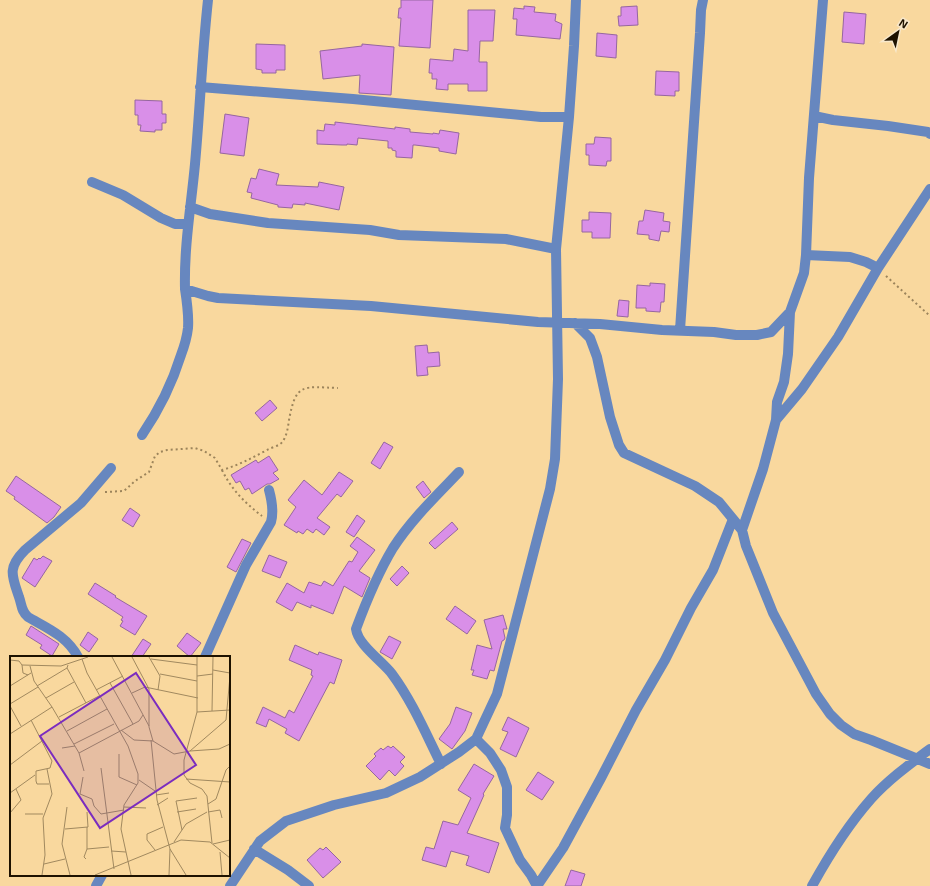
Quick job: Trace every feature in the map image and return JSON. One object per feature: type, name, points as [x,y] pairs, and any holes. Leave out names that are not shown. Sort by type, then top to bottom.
[{"type":"street","points":[[142,435],[157,412],[167,392],[183,349],[188,329],[185,263],[195,165],[208,0]]},
{"type":"street","points":[[230,886],[233,874],[260,840],[286,821],[334,805],[386,792],[420,777],[459,752],[476,739],[497,694],[550,489],[555,459],[558,379],[556,249],[568,117],[576,0]]},
{"type":"street","points":[[680,330],[703,0]]},
{"type":"street","points":[[742,530],[763,469],[776,420],[778,402],[784,382],[788,354],[790,312],[804,273],[809,178],[823,0]]},
{"type":"street","points":[[200,87],[568,117]]},
{"type":"street","points":[[814,116],[929,133]]},
{"type":"street","points":[[92,182],[123,195],[161,218],[175,224],[188,224]]},
{"type":"street","points":[[776,420],[802,389],[834,342],[878,268],[930,189]]},
{"type":"street","points":[[190,207],[210,214],[268,223],[370,230],[399,235],[506,239],[556,249]]},
{"type":"street","points":[[806,255],[850,257],[878,268]]},
{"type":"street","points":[[185,289],[218,298],[371,306],[538,322],[575,323],[757,336],[771,332],[790,312]]},
{"type":"street","points":[[575,323],[590,338],[597,357],[610,418],[619,445],[624,453],[695,486],[718,502],[742,530],[746,546],[773,613],[808,681],[830,714],[841,725],[854,734],[930,764]]},
{"type":"street","points":[[77,656],[72,646],[65,640],[23,612],[12,575],[13,565],[19,556],[81,503],[111,468]]},
{"type":"street","points":[[440,764],[419,718],[400,687],[379,659],[357,636],[356,629],[375,583],[393,548],[415,519],[459,472]]},
{"type":"street","points":[[205,656],[246,565],[271,522],[273,508],[269,490]]},
{"type":"street","points":[[476,739],[490,754],[501,770],[507,786],[507,815],[505,828],[520,860],[537,886],[563,848],[602,778],[636,710],[665,660],[691,608],[713,570],[733,519]]},
{"type":"street","points":[[812,886],[846,832],[868,804],[884,786],[930,749]]},
{"type":"street","points":[[254,849],[288,870],[309,886]]},
{"type":"street","points":[[96,886],[101,876]]},
{"type":"path","points":[[878,268],[930,316]]},
{"type":"path","points":[[222,470],[246,461],[282,443],[288,429],[293,400],[296,394],[301,390],[318,387],[338,388]]},
{"type":"path","points":[[90,493],[124,491],[135,481],[149,472],[155,456],[160,452],[195,448],[204,451],[215,458],[227,481],[240,498],[271,522]]},
{"type":"building","points":[[401,0],[433,0],[430,48],[399,46],[401,18],[398,18],[399,8],[401,8]]},
{"type":"building","points":[[524,6],[535,7],[534,12],[556,14],[555,21],[562,24],[560,39],[516,35],[517,19],[513,19],[514,8],[524,9]]},
{"type":"building","points":[[637,6],[638,25],[619,26],[618,16],[621,16],[621,7]]},
{"type":"building","points":[[468,10],[495,10],[493,41],[480,41],[479,62],[487,62],[487,91],[468,91],[468,84],[448,84],[448,90],[436,89],[437,79],[432,79],[432,73],[429,73],[430,59],[453,61],[454,49],[468,51]]},
{"type":"building","points":[[844,12],[866,14],[864,44],[842,42]]},
{"type":"building","points":[[597,33],[617,35],[616,58],[596,56]]},
{"type":"building","points":[[256,44],[285,45],[285,70],[276,70],[276,73],[262,73],[262,70],[256,69]]},
{"type":"building","points":[[362,44],[394,47],[391,95],[359,93],[360,75],[323,79],[320,51],[362,46]]},
{"type":"building","points":[[656,71],[679,72],[679,91],[675,91],[675,96],[655,95]]},
{"type":"building","points":[[135,100],[162,101],[162,114],[166,114],[166,123],[162,123],[162,130],[155,130],[155,132],[140,131],[141,125],[138,125],[138,115],[135,115]]},
{"type":"building","points":[[225,114],[249,118],[244,156],[220,153]]},
{"type":"building","points":[[335,122],[395,129],[395,127],[410,129],[410,132],[439,134],[440,130],[459,133],[456,154],[439,151],[439,148],[413,145],[412,158],[396,157],[396,151],[392,150],[392,148],[388,148],[388,141],[358,138],[357,145],[317,144],[317,130],[324,131],[325,124],[335,125]]},
{"type":"building","points":[[595,137],[611,138],[611,161],[607,161],[606,166],[589,165],[589,155],[586,155],[586,144],[594,144]]},
{"type":"building","points":[[259,169],[279,174],[276,185],[318,187],[319,182],[344,187],[339,210],[305,203],[305,205],[293,204],[292,208],[278,207],[278,205],[251,198],[252,193],[247,192],[251,178],[256,179]]},
{"type":"building","points":[[645,210],[664,213],[663,221],[670,222],[669,232],[661,231],[659,241],[649,239],[649,235],[637,234],[639,221],[643,221]]},
{"type":"building","points":[[589,212],[611,213],[610,238],[592,238],[592,232],[582,232],[582,220],[589,220]]},
{"type":"building","points":[[650,283],[665,284],[664,302],[661,302],[660,312],[646,311],[646,308],[636,308],[637,285],[650,286]]},
{"type":"building","points":[[619,300],[629,301],[628,317],[617,316]]},
{"type":"building","points":[[427,345],[428,353],[439,352],[440,366],[427,367],[428,375],[417,376],[415,346]]},
{"type":"building","points":[[270,400],[277,408],[262,421],[255,413]]},
{"type":"building","points":[[384,442],[393,447],[380,469],[371,463]]},
{"type":"building","points":[[269,456],[278,470],[273,473],[279,479],[267,484],[252,494],[249,488],[245,490],[240,481],[236,483],[231,475],[256,460],[258,463]]},
{"type":"building","points":[[339,472],[353,481],[341,497],[337,494],[317,518],[330,527],[324,535],[316,529],[313,533],[307,529],[303,534],[298,531],[297,533],[284,525],[296,507],[288,500],[304,480],[322,495]]},
{"type":"building","points":[[16,476],[61,507],[54,517],[47,523],[14,499],[15,497],[6,491]]},
{"type":"building","points":[[423,481],[431,492],[424,498],[416,487]]},
{"type":"building","points":[[130,508],[140,515],[133,527],[122,520]]},
{"type":"building","points":[[357,515],[365,521],[354,537],[346,532]]},
{"type":"building","points":[[452,522],[458,529],[435,549],[429,543]]},
{"type":"building","points":[[357,537],[375,550],[359,571],[370,578],[362,597],[344,586],[333,614],[311,605],[311,608],[297,602],[292,611],[276,602],[287,583],[304,593],[309,582],[321,586],[324,581],[333,586],[349,561],[352,562],[358,552],[350,546]]},
{"type":"building","points":[[242,539],[251,543],[236,572],[227,567]]},
{"type":"building","points":[[269,555],[287,562],[280,578],[262,571]]},
{"type":"building","points":[[43,556],[52,561],[35,587],[22,578],[34,558],[37,560]]},
{"type":"building","points":[[402,566],[409,573],[397,586],[390,579]]},
{"type":"building","points":[[95,583],[147,616],[135,635],[120,626],[123,621],[121,620],[123,617],[88,594]]},
{"type":"building","points":[[455,606],[476,621],[467,634],[446,619]]},
{"type":"building","points":[[503,615],[507,629],[503,629],[505,638],[502,641],[494,671],[490,670],[487,679],[472,675],[474,670],[471,670],[477,645],[492,649],[484,620]]},
{"type":"building","points":[[31,626],[59,644],[52,656],[40,648],[42,645],[26,635]]},
{"type":"building","points":[[88,632],[98,639],[89,652],[80,645]]},
{"type":"building","points":[[187,633],[201,643],[191,656],[177,646]]},
{"type":"building","points":[[389,636],[401,642],[392,659],[380,652]]},
{"type":"building","points":[[143,639],[151,644],[143,656],[132,656]]},
{"type":"building","points":[[295,645],[318,655],[319,652],[342,660],[334,684],[330,682],[299,741],[285,733],[287,729],[269,719],[266,727],[256,723],[263,707],[285,718],[289,710],[294,713],[313,676],[311,675],[312,670],[289,660]]},
{"type":"building","points":[[456,707],[472,713],[465,731],[452,749],[439,739],[450,724]]},
{"type":"building","points":[[508,717],[529,728],[516,757],[500,749],[508,732],[502,730]]},
{"type":"building","points":[[388,746],[391,748],[393,746],[405,757],[400,762],[404,766],[395,776],[389,770],[380,780],[366,766],[376,756],[374,754],[381,748],[383,750]]},
{"type":"building","points":[[474,764],[494,776],[483,794],[484,795],[467,833],[499,843],[489,873],[466,865],[469,856],[451,851],[446,867],[422,860],[426,847],[434,849],[443,821],[458,825],[471,798],[458,790]]},
{"type":"building","points":[[538,772],[554,782],[542,800],[526,790]]},
{"type":"building","points":[[326,847],[341,862],[323,878],[307,860],[320,848],[323,850]]},
{"type":"building","points":[[571,870],[585,874],[581,886],[565,886]]}]
